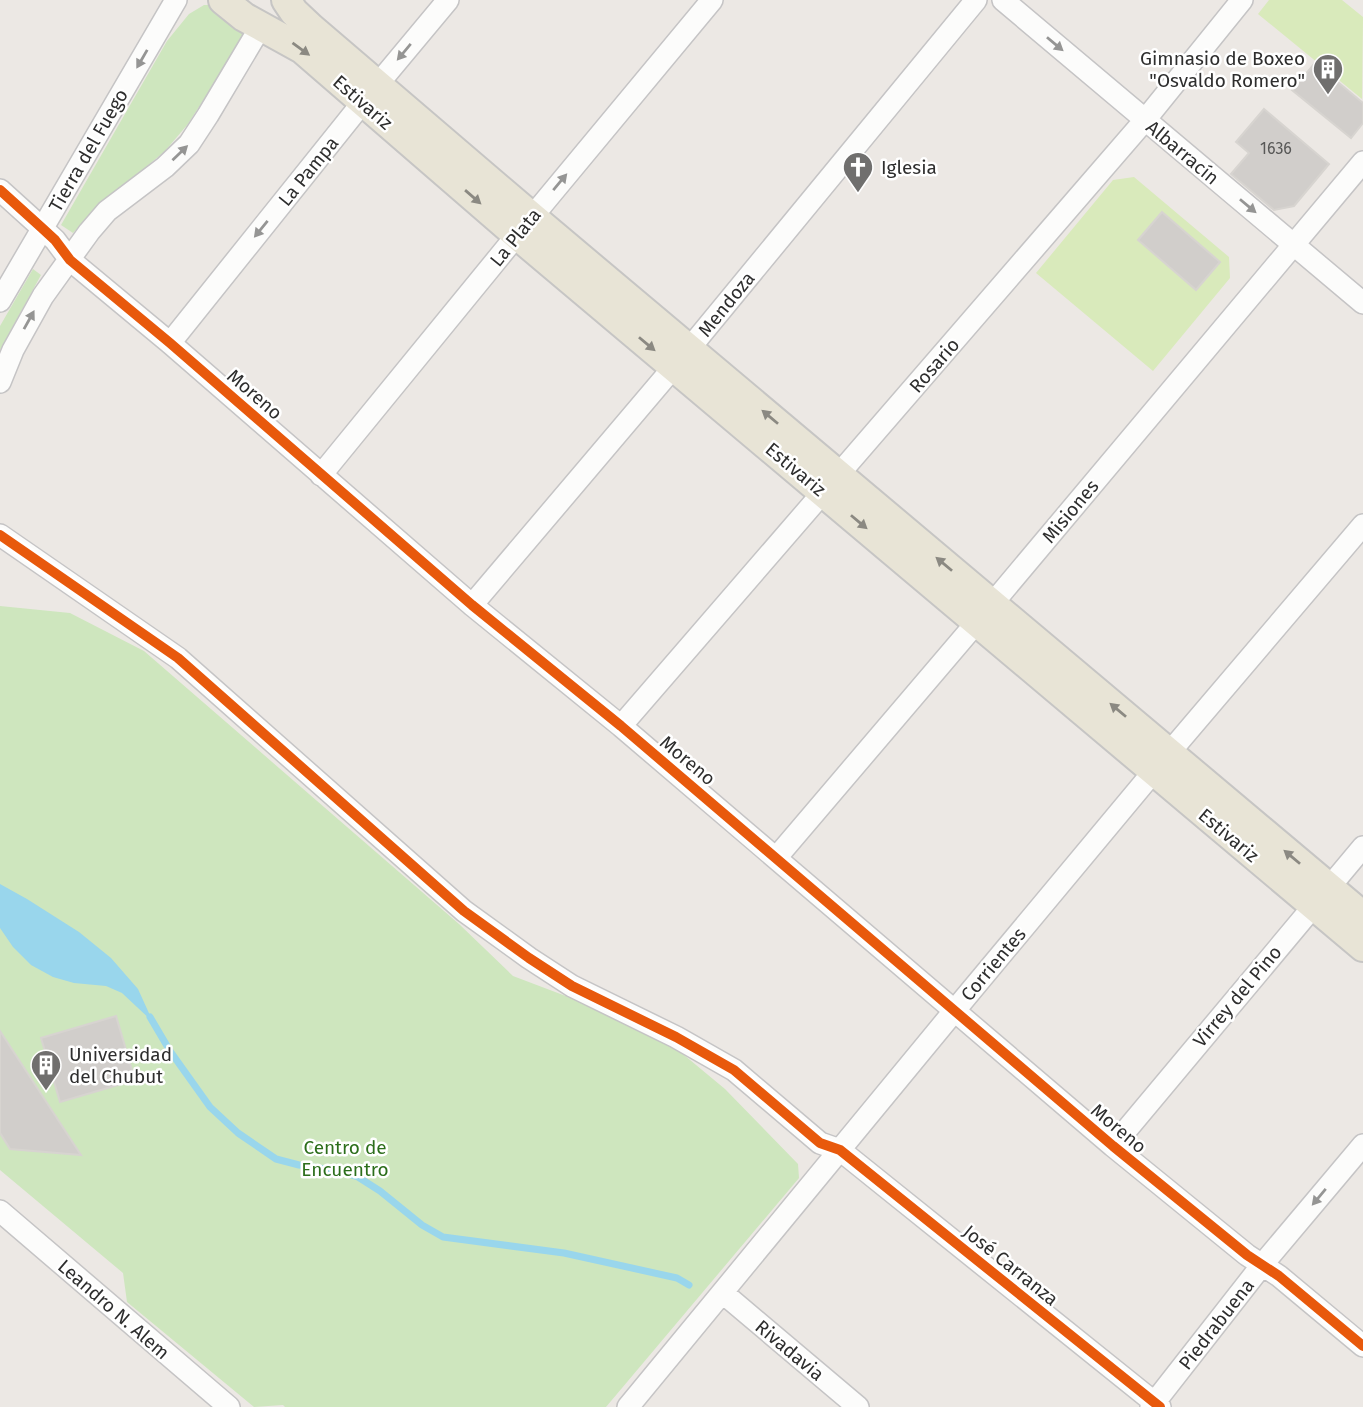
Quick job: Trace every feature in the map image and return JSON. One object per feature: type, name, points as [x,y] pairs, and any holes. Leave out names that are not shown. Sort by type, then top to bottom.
[{"type":"main road","name":"Estivariz","points":[[223,0],[244,17],[302,49],[370,93]]},
{"type":"main road","points":[[261,26],[276,0]]},
{"type":"main road","name":"Estivariz","points":[[286,0],[294,12],[370,93],[524,226],[1321,896],[1363,947]]},
{"type":"main road","name":"Estivariz","points":[[1321,896],[1363,916]]},
{"type":"street","name":"Tierra del Fuego","points":[[0,301],[176,0]]},
{"type":"street","name":"La Pampa","points":[[170,343],[448,0]]},
{"type":"street","name":"La Plata","points":[[321,475],[712,0]]},
{"type":"street","name":"Mendoza","points":[[472,605],[681,358],[976,0]]},
{"type":"street","name":"Albarracín","points":[[1003,0],[1363,303]]},
{"type":"street","name":"Rosario","points":[[621,726],[1145,120],[1242,0]]},
{"type":"street","points":[[0,382],[13,350],[43,296],[89,232],[107,211],[165,167],[189,144],[261,26]]},
{"type":"street","name":"Misiones","points":[[776,858],[1363,162]]},
{"type":"street","name":"Moreno","points":[[0,191],[55,240],[70,260],[170,343],[472,605],[621,726],[1113,1146],[1247,1255],[1279,1276],[1363,1346]]},
{"type":"street","name":"Corrientes","points":[[628,1407],[1161,762],[1363,525]]},
{"type":"street","name":"José Carranza","points":[[0,536],[178,658],[464,911],[572,986],[676,1037],[734,1070],[820,1143],[840,1150],[1155,1405]]},
{"type":"street","name":"Virrey del Pino","points":[[1113,1146],[1363,847]]},
{"type":"street","name":"Piedrabuena","points":[[1155,1405],[1262,1265],[1363,1145]]},
{"type":"street","name":"Leandro N. Alem","points":[[0,1211],[202,1399],[229,1407]]},
{"type":"street","name":"Rivadavia","points":[[723,1293],[858,1407]]},
{"type":"green space","points":[[1269,0],[1342,0],[1363,17],[1362,99],[1258,14]]},
{"type":"green space","points":[[204,5],[218,5],[242,28],[243,38],[188,124],[165,151],[95,210],[73,233],[61,225],[167,41],[189,14]]},
{"type":"green space","points":[[1134,177],[1229,257],[1230,278],[1153,371],[1036,273],[1113,180]]},
{"type":"green space","points":[[33,269],[41,275],[0,350],[0,326]]},
{"type":"green space","name":"Centro de Encuentro","points":[[0,606],[70,613],[144,651],[459,924],[513,976],[571,998],[656,1037],[684,1055],[725,1089],[798,1164],[799,1178],[606,1407],[254,1407],[127,1302],[123,1273],[0,1170]]},
{"type":"water","points":[[0,884],[79,932],[111,958],[138,989],[153,1022],[122,993],[106,986],[74,983],[53,977],[31,965],[13,947],[0,928]]},
{"type":"building","name":"Gimnasio de Boxeo \"Osvaldo Romero\"","points":[[1315,63],[1363,103],[1363,123],[1351,138],[1292,90]]},
{"type":"building","points":[[1264,109],[1329,164],[1294,206],[1274,210],[1231,174],[1249,153],[1236,142]]},
{"type":"building","points":[[1162,212],[1220,262],[1196,290],[1138,240]]},
{"type":"building","points":[[116,1016],[135,1080],[60,1102],[41,1038]]},
{"type":"building","points":[[0,1031],[81,1155],[10,1149],[0,1133]]},
{"type":"waterway","points":[[150,1017],[170,1051],[210,1107],[238,1133],[276,1159],[358,1177],[422,1225],[443,1237],[564,1253],[677,1278],[689,1285]]},
{"type":"cycle path","points":[[0,190],[55,240],[70,260],[170,343],[472,605],[621,726],[1113,1146],[1247,1255],[1279,1276],[1363,1346]]},
{"type":"cycle path","points":[[0,535],[178,658],[464,911],[572,986],[676,1037],[734,1070],[820,1143],[840,1150],[1160,1407]]},
{"type":"place","name":"Gimnasio de Boxeo \"Osvaldo Romero\"","points":[[1328,96]]},
{"type":"place","name":"Iglesia","points":[[858,194]]},
{"type":"place","name":"Universidad del Chubut","points":[[46,1092]]}]
